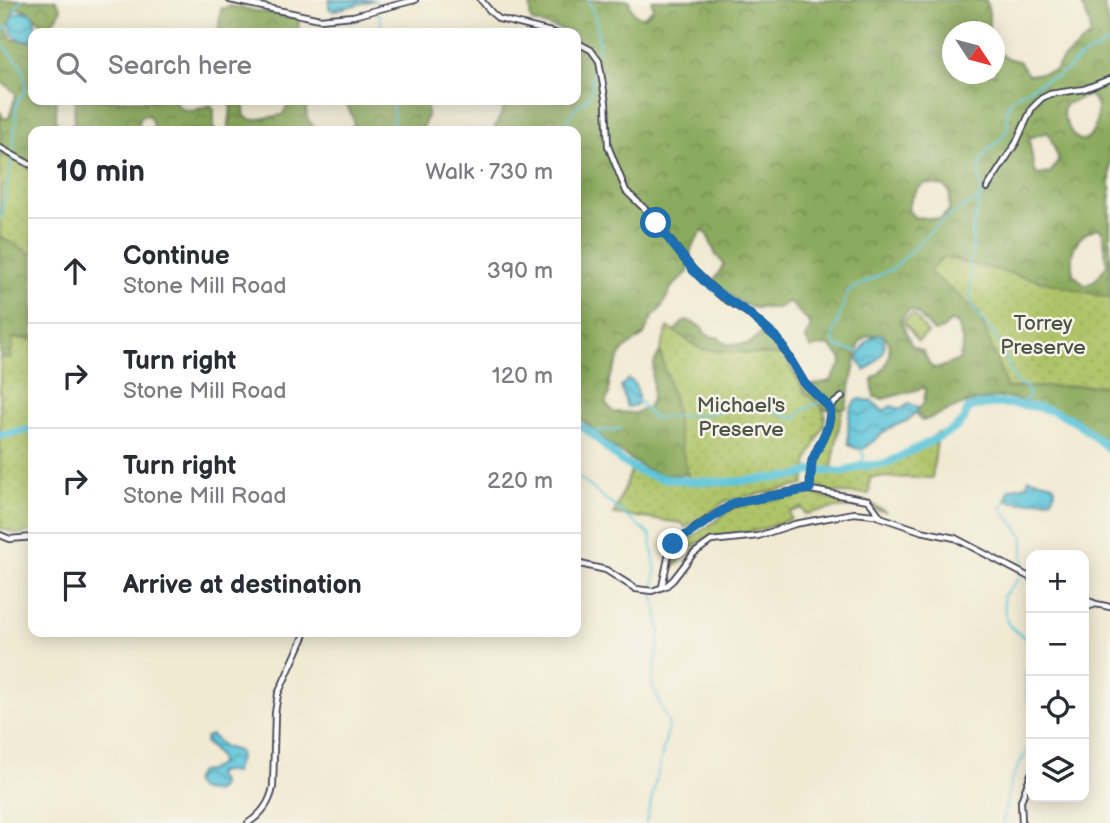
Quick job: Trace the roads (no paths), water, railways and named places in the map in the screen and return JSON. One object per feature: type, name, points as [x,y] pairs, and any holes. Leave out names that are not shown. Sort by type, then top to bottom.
[{"type":"street","points":[[230,0],[320,19],[353,16],[415,0]]},
{"type":"street","points":[[481,0],[494,16],[535,28]]},
{"type":"street","points":[[581,45],[591,50],[599,61],[606,103],[608,146],[626,191],[649,213],[693,270],[711,288],[747,312],[778,339],[805,384],[829,407],[831,412],[827,429],[812,461],[810,489]]},
{"type":"street","points":[[987,188],[1016,143],[1032,108],[1042,99],[1050,94],[1084,89],[1110,79]]},
{"type":"street","points":[[0,148],[28,163]]},
{"type":"street","points":[[829,407],[842,397]]},
{"type":"street","points":[[662,588],[671,548],[685,534],[735,503],[810,489],[868,499],[881,517]]},
{"type":"street","points":[[581,564],[606,570],[636,589],[652,591],[673,580],[698,549],[711,541],[758,536],[795,524],[855,513],[881,517],[921,531],[964,541],[1026,575]]},
{"type":"street","points":[[0,535],[10,539],[28,537]]},
{"type":"street","points":[[1089,600],[1109,608]]},
{"type":"street","points":[[1089,606],[1096,604]]},
{"type":"street","points":[[248,823],[260,814],[271,798],[278,694],[304,637]]},
{"type":"street","points":[[1022,823],[1021,801],[1026,788]]},
{"type":"water","points":[[329,0],[374,0],[333,11],[329,8]]},
{"type":"water","points":[[22,11],[33,14],[36,28],[28,28],[28,40],[23,41],[12,34],[10,22],[13,15]]},
{"type":"water","points":[[882,334],[883,350],[865,371],[858,360],[861,351],[869,340]]},
{"type":"water","points":[[628,379],[636,387],[638,398],[637,405],[627,407],[621,387]]},
{"type":"water","points":[[861,399],[873,402],[883,411],[891,406],[901,409],[908,404],[916,406],[918,410],[907,421],[891,427],[863,449],[857,448],[848,443],[849,417],[852,406]]},
{"type":"water","points":[[1029,478],[1053,484],[1055,490],[1052,499],[1019,503],[1006,500],[1009,489],[1027,485]]},
{"type":"water","points":[[211,735],[224,747],[238,751],[240,756],[234,773],[217,773],[216,776],[221,782],[220,788],[214,792],[198,789],[193,781],[199,772],[208,771],[220,764],[219,757],[205,742],[206,737]]},
{"type":"waterway","points":[[15,14],[21,0]]},
{"type":"waterway","points":[[376,0],[377,6]]},
{"type":"waterway","points":[[589,0],[597,23],[599,52]]},
{"type":"waterway","points":[[379,13],[382,28]]},
{"type":"waterway","points":[[10,26],[2,32],[1,42],[19,62],[24,72],[26,90],[17,101],[13,151]]},
{"type":"waterway","points":[[981,190],[981,162],[985,154],[1005,134],[1008,119],[1006,109],[1013,98],[1049,78],[1058,77],[1080,58],[1110,42]]},
{"type":"waterway","points":[[581,104],[592,89],[593,57]]},
{"type":"waterway","points":[[390,126],[394,119],[393,105]]},
{"type":"waterway","points":[[568,126],[566,122],[579,105]]},
{"type":"waterway","points":[[0,219],[12,159]]},
{"type":"waterway","points":[[981,193],[972,232],[973,250],[968,263],[971,274],[971,301],[999,342],[1016,383],[1027,387],[1029,396],[1023,404],[1002,404]]},
{"type":"waterway","points":[[860,352],[836,347],[833,335],[848,291],[894,268],[940,222],[981,197]]},
{"type":"waterway","points":[[638,400],[653,418],[708,414],[746,406],[767,408],[795,419],[805,409],[820,402]]},
{"type":"waterway","points":[[581,426],[621,461],[640,472],[660,478],[689,481],[729,482],[797,476],[813,470],[844,472],[860,466],[885,464],[953,430],[964,420],[968,409],[992,404],[1034,407],[1060,414],[1076,422],[1110,450]]},
{"type":"waterway","points":[[590,432],[621,429]]},
{"type":"waterway","points":[[0,435],[28,430]]},
{"type":"waterway","points":[[860,466],[864,457],[861,449]]},
{"type":"waterway","points":[[581,479],[650,535],[656,573],[653,588]]},
{"type":"waterway","points":[[1007,500],[1001,508],[1023,536],[1023,571]]},
{"type":"waterway","points":[[1020,578],[1003,596],[1008,624],[1026,638]]},
{"type":"waterway","points":[[646,823],[669,725],[652,684],[660,634],[653,593]]},
{"type":"waterway","points":[[1003,823],[1011,780],[1026,752]]},
{"type":"park label","name":"Torrey Preserve","points":[[1043,335]]},
{"type":"park label","name":"Michael's Preserve","points":[[741,417]]}]
